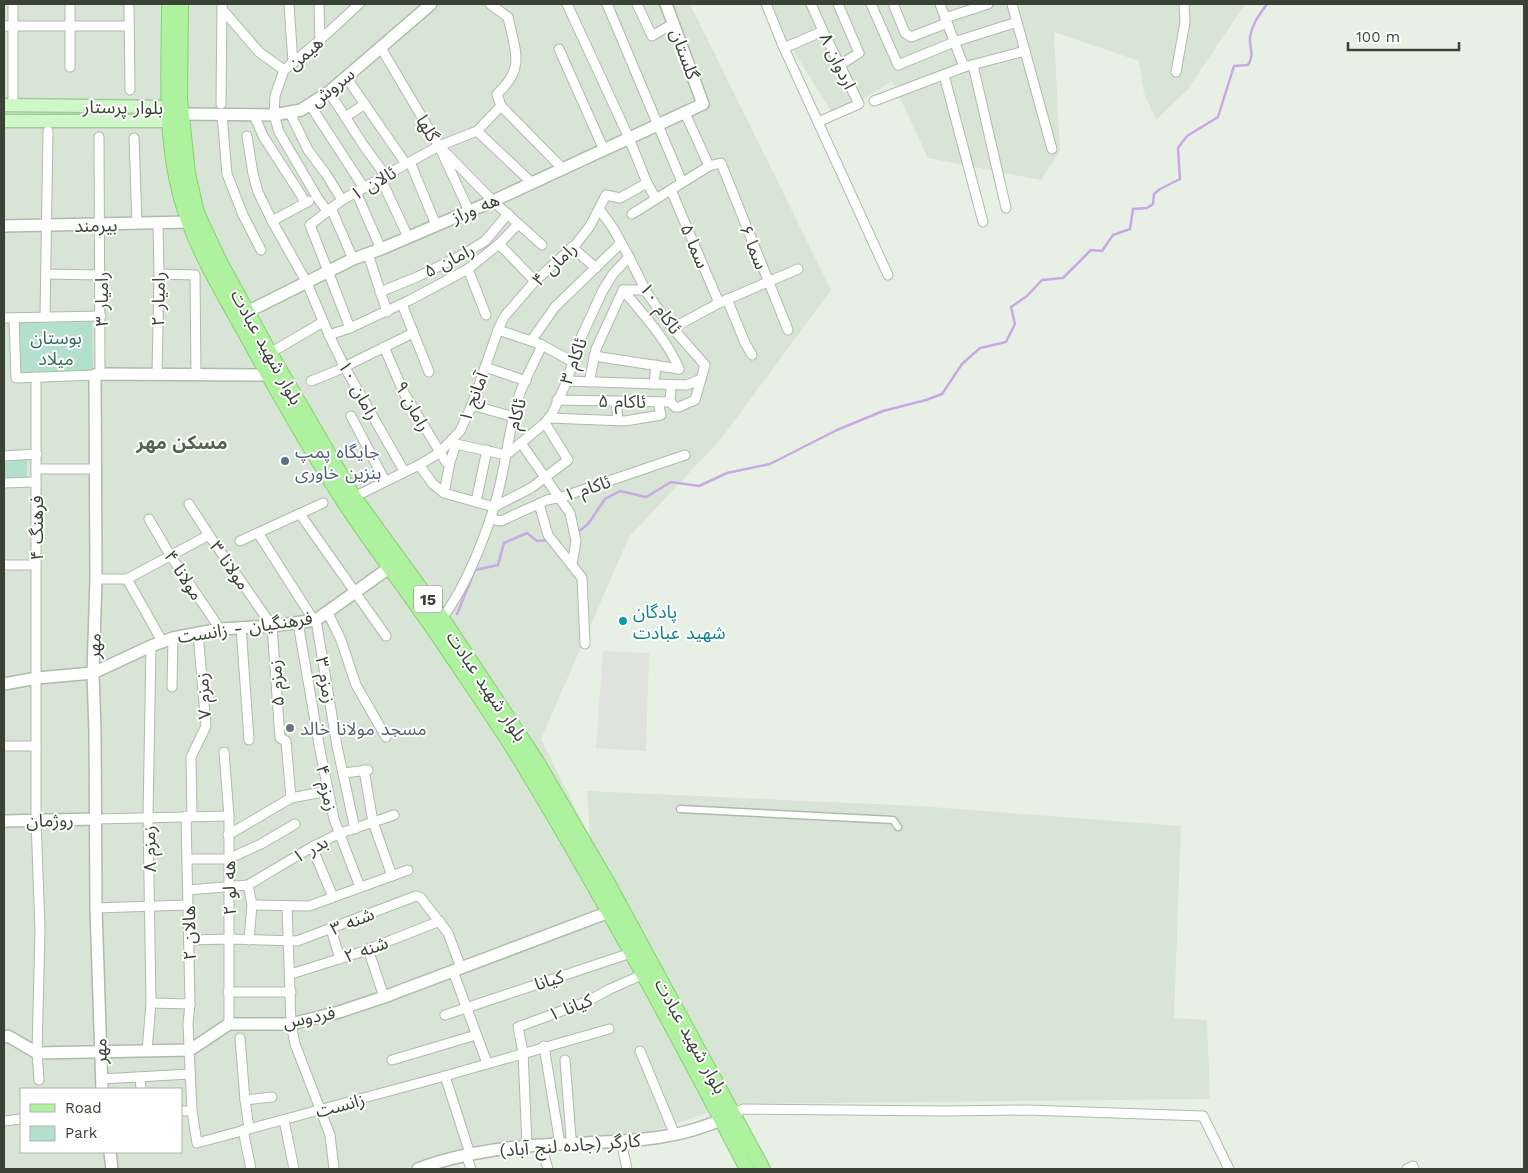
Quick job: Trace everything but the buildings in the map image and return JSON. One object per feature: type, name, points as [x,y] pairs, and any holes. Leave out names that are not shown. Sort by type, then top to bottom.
[{"type":"main road","name":"بلوار شهید عبادت","points":[[169,4],[169,107],[175,118],[197,213],[246,312],[354,497],[442,618],[530,763],[638,951],[727,1116],[747,1169]]},
{"type":"main road","name":"بلوار شهید عبادت","points":[[181,4],[174,163],[188,222],[222,291],[268,375],[344,502],[389,568],[530,763]]},
{"type":"main road","name":"بلوار پرستار","points":[[9,105],[169,107]]},
{"type":"main road","name":"بلوار پرستار","points":[[4,121],[175,118]]},
{"type":"main road","name":"بلوار شهید عبادت","points":[[638,951],[644,974],[727,1116],[763,1169]]},
{"type":"street","points":[[9,105],[8,26],[13,4]]},
{"type":"street","points":[[70,4],[70,67]]},
{"type":"street","points":[[129,4],[130,90]]},
{"type":"street","points":[[289,4],[293,63]]},
{"type":"street","points":[[319,4],[320,40]]},
{"type":"street","name":"هیمن","points":[[274,115],[275,96],[284,70],[320,40],[352,7],[359,4]]},
{"type":"street","name":"سروش","points":[[175,118],[221,109],[254,115],[274,115],[301,110],[329,92],[431,4]]},
{"type":"street","points":[[490,4],[508,17],[517,58],[514,74],[508,84],[497,94],[501,106],[563,169]]},
{"type":"street","points":[[567,4],[629,138],[647,183],[656,199]]},
{"type":"street","points":[[606,4],[682,182]]},
{"type":"street","points":[[636,4],[652,36],[674,23]]},
{"type":"street","name":"گلستان","points":[[666,4],[703,104]]},
{"type":"street","points":[[766,4],[784,48],[888,275]]},
{"type":"street","name":"اردوان ۸","points":[[811,4],[822,31],[859,104],[818,122]]},
{"type":"street","points":[[838,4],[859,53],[840,65]]},
{"type":"street","points":[[871,4],[898,65],[954,42],[1017,22]]},
{"type":"street","points":[[940,4],[954,42],[968,66],[1006,208]]},
{"type":"street","points":[[894,6],[905,33],[911,36],[988,4]]},
{"type":"street","points":[[1012,4],[1052,149]]},
{"type":"street","points":[[1176,72],[1185,22],[1184,4]]},
{"type":"street","points":[[222,6],[259,52],[284,70]]},
{"type":"street","points":[[222,6],[221,109],[227,174],[243,215],[261,250]]},
{"type":"street","points":[[8,26],[129,26]]},
{"type":"street","points":[[784,48],[822,31]]},
{"type":"street","name":"گلها","points":[[381,48],[439,146],[469,211]]},
{"type":"street","points":[[559,49],[604,150]]},
{"type":"street","points":[[874,101],[968,66],[1025,51]]},
{"type":"street","points":[[944,75],[983,222]]},
{"type":"street","points":[[346,77],[408,163],[436,225]]},
{"type":"street","points":[[329,92],[383,177],[408,237]]},
{"type":"street","points":[[345,117],[365,104]]},
{"type":"street","name":"هه وراز","points":[[246,312],[353,259],[493,201],[703,104]]},
{"type":"street","points":[[310,105],[360,190],[381,249]]},
{"type":"street","points":[[501,106],[477,131],[532,183]]},
{"type":"street","points":[[290,113],[308,150],[342,200]]},
{"type":"street","points":[[632,214],[709,166],[685,113]]},
{"type":"street","points":[[254,115],[263,136],[305,204]]},
{"type":"street","points":[[274,115],[279,132],[317,197],[329,209],[353,259]]},
{"type":"street","points":[[45,317],[48,131]]},
{"type":"street","name":"ئالان ۱","points":[[328,273],[310,225],[342,200],[439,146],[477,131]]},
{"type":"street","name":"رامان ۱۰","points":[[248,136],[253,174],[258,192],[307,283],[344,366],[404,472]]},
{"type":"street","name":"رامیار ۳","points":[[98,375],[101,316],[99,138]]},
{"type":"street","points":[[134,138],[137,224]]},
{"type":"street","points":[[439,146],[493,201],[542,245]]},
{"type":"street","name":"سما ۶","points":[[709,166],[721,163],[788,330]]},
{"type":"street","name":"رامان ۴","points":[[498,330],[504,317],[535,281],[572,247],[590,226],[606,195],[620,198],[647,183]]},
{"type":"street","name":"سما ۵","points":[[671,190],[723,301],[752,354]]},
{"type":"street","points":[[272,221],[317,197]]},
{"type":"street","name":"ئاکام ۱۰","points":[[599,208],[621,243],[646,290],[673,328],[705,365],[701,379]]},
{"type":"street","name":"رامان ۵","points":[[380,292],[417,277],[478,246],[485,241],[508,214]]},
{"type":"street","name":"بیرمند","points":[[4,226],[188,222]]},
{"type":"street","name":"رامیار ۲","points":[[157,374],[158,223]]},
{"type":"street","points":[[329,335],[386,312],[468,269],[499,244],[518,224]]},
{"type":"street","points":[[531,340],[555,307],[621,243]]},
{"type":"street","points":[[499,244],[535,281]]},
{"type":"street","points":[[572,247],[596,268]]},
{"type":"street","points":[[368,254],[386,312]]},
{"type":"street","name":"ئاکام ۳","points":[[506,456],[547,420],[567,381],[579,342],[603,290],[613,274],[629,257]]},
{"type":"street","points":[[468,269],[486,315]]},
{"type":"street","points":[[673,328],[723,301],[798,269]]},
{"type":"street","points":[[328,273],[350,328]]},
{"type":"street","points":[[46,274],[100,275]]},
{"type":"street","points":[[159,274],[195,275],[196,375]]},
{"type":"street","points":[[623,290],[646,290]]},
{"type":"street","points":[[589,382],[594,356],[623,290]]},
{"type":"street","points":[[594,356],[679,369],[675,359],[646,317],[623,290]]},
{"type":"street","points":[[402,304],[429,372]]},
{"type":"street","points":[[4,318],[101,316]]},
{"type":"street","points":[[14,318],[16,378],[157,374],[268,375]]},
{"type":"street","points":[[270,353],[323,322]]},
{"type":"street","points":[[498,330],[531,340],[573,362]]},
{"type":"street","name":"آمانج ۱","points":[[354,497],[419,465],[453,443],[472,405],[498,330]]},
{"type":"street","points":[[311,382],[414,333]]},
{"type":"street","name":"ئاکام","points":[[442,618],[449,609],[467,575],[490,520],[520,394],[542,345]]},
{"type":"street","name":"رامان ۹","points":[[384,347],[404,392],[446,462]]},
{"type":"street","points":[[419,465],[433,484],[444,493],[494,507],[531,488],[568,460],[547,420],[625,421],[661,415],[653,402],[651,384],[656,365]]},
{"type":"street","points":[[485,367],[526,381]]},
{"type":"street","name":"مهر","points":[[98,375],[93,673],[96,908],[101,1084]]},
{"type":"street","name":"فرهنگ ۴","points":[[36,377],[36,820],[40,930],[37,1053],[39,1080]]},
{"type":"street","points":[[567,381],[671,386],[687,385],[701,379]]},
{"type":"street","points":[[670,402],[675,407],[679,407],[695,400],[701,379]]},
{"type":"street","name":"ئاکام ۵","points":[[558,400],[670,402],[671,386]]},
{"type":"street","points":[[616,401],[618,420]]},
{"type":"street","points":[[472,405],[514,416]]},
{"type":"street","points":[[351,416],[385,481]]},
{"type":"street","points":[[444,493],[453,443],[506,456]]},
{"type":"street","points":[[521,443],[570,513],[576,541],[572,564]]},
{"type":"street","points":[[476,502],[487,450]]},
{"type":"street","points":[[4,456],[37,454]]},
{"type":"street","name":"ئاکام ۱","points":[[490,520],[501,521],[547,500],[560,498],[685,455]]},
{"type":"street","points":[[36,470],[95,469]]},
{"type":"street","points":[[4,483],[36,482]]},
{"type":"street","points":[[240,541],[323,503]]},
{"type":"street","name":"مولانا ۳","points":[[189,504],[272,626]]},
{"type":"street","points":[[539,504],[548,535],[582,578],[585,644]]},
{"type":"street","points":[[300,514],[386,636]]},
{"type":"street","name":"مولانا ۴","points":[[150,519],[170,555],[220,629]]},
{"type":"street","points":[[258,533],[314,620]]},
{"type":"street","points":[[96,579],[127,579],[209,534]]},
{"type":"street","points":[[4,565],[36,565]]},
{"type":"street","name":"فرهنگیان - زانست","points":[[4,684],[36,678],[93,673],[167,639],[220,629],[272,626],[314,620],[389,568]]},
{"type":"street","points":[[127,579],[167,639],[172,687]]},
{"type":"street","points":[[327,611],[340,640],[356,685],[386,736]]},
{"type":"street","name":"زمزم ۳","points":[[314,620],[337,746],[355,829]]},
{"type":"street","name":"زمزم ۴","points":[[298,623],[328,792],[338,834],[360,887]]},
{"type":"street","name":"زمزم ۵","points":[[272,626],[280,738],[286,741],[291,798]]},
{"type":"street","points":[[241,627],[249,740]]},
{"type":"street","name":"زمزم ۷","points":[[189,816],[191,757],[206,726],[198,633]]},
{"type":"street","name":"زمزم ۸","points":[[147,1052],[151,1003],[148,817],[150,646]]},
{"type":"street","points":[[4,746],[36,746]]},
{"type":"street","points":[[320,750],[337,746]]},
{"type":"street","name":"هه لو ۲","points":[[224,752],[229,816],[229,1024]]},
{"type":"street","points":[[344,773],[366,770],[373,822],[392,876]]},
{"type":"street","points":[[228,835],[291,798],[328,792]]},
{"type":"street","points":[[680,809],[893,820],[898,827]]},
{"type":"street","name":"بدر ۱","points":[[188,890],[248,885],[312,847],[338,834],[394,815]]},
{"type":"street","name":"هالان ۲","points":[[189,816],[187,859],[190,1004],[188,1024],[192,1111]]},
{"type":"street","points":[[95,819],[229,816]]},
{"type":"street","name":"روژمان","points":[[4,821],[95,819]]},
{"type":"street","points":[[187,859],[228,859],[261,844],[295,824]]},
{"type":"street","points":[[312,847],[333,897]]},
{"type":"street","points":[[252,905],[309,906],[408,870]]},
{"type":"street","points":[[248,885],[252,905],[249,940]]},
{"type":"street","name":"شنه ۳","points":[[189,940],[297,941],[416,896],[421,898],[440,921]]},
{"type":"street","points":[[96,908],[188,905]]},
{"type":"street","points":[[287,906],[291,974],[291,1024],[295,1044],[330,1135],[334,1169]]},
{"type":"street","name":"فردوس","points":[[229,1024],[291,1024],[339,1012],[384,997],[615,910]]},
{"type":"street","points":[[440,921],[448,933],[466,1008],[487,1063]]},
{"type":"street","name":"شنه ۲","points":[[291,974],[340,959],[440,921]]},
{"type":"street","points":[[332,929],[340,959]]},
{"type":"street","points":[[368,949],[384,997]]},
{"type":"street","name":"کیانا","points":[[445,1015],[638,951]]},
{"type":"street","name":"کیانا ۱","points":[[523,1052],[518,1027],[586,1002],[644,974]]},
{"type":"street","points":[[228,992],[291,992]]},
{"type":"street","points":[[151,1003],[190,1004]]},
{"type":"street","points":[[4,1037],[8,1036],[37,1053],[190,1050],[229,1024]]},
{"type":"street","name":"زانست","points":[[192,1111],[198,1143],[609,1029]]},
{"type":"street","points":[[392,1060],[476,1035]]},
{"type":"street","points":[[240,1038],[246,1129],[251,1169]]},
{"type":"street","points":[[544,1046],[566,1141]]},
{"type":"street","points":[[640,1051],[675,1135]]},
{"type":"street","points":[[523,1052],[527,1146]]},
{"type":"street","points":[[565,1060],[566,1141]]},
{"type":"street","points":[[101,1084],[140,1077],[190,1074]]},
{"type":"street","points":[[445,1076],[471,1169]]},
{"type":"street","points":[[140,1077],[141,1088]]},
{"type":"street","points":[[245,1100],[272,1097]]},
{"type":"street","points":[[727,1116],[743,1109],[1027,1110],[1203,1116],[1229,1169]]},
{"type":"street","points":[[182,1111],[192,1111]]},
{"type":"street","name":"کارگر (جاده لنج آباد)","points":[[418,1169],[439,1161],[468,1154],[566,1141],[621,1141],[668,1137],[727,1116]]},
{"type":"street","points":[[4,1121],[20,1119]]},
{"type":"street","points":[[285,1125],[294,1169]]},
{"type":"street","points":[[621,1141],[628,1169]]},
{"type":"street","points":[[541,1145],[548,1169]]},
{"type":"street","points":[[110,1153],[112,1169]]},
{"type":"street","points":[[1407,1169],[1413,1166],[1414,1169]]},
{"type":"shaded area","points":[[4,4],[690,4],[831,290],[721,439],[629,537],[541,739],[590,838],[587,791],[918,806],[1181,826],[1174,1018],[1207,1020],[1210,1099],[734,1104],[648,1133],[484,1144],[403,1169],[4,1169]]},
{"type":"shaded area","points":[[764,4],[1245,4],[1188,89],[1156,120],[1144,93],[1139,61],[1054,32],[1060,151],[1041,180],[928,158],[892,81],[835,117]]},
{"type":"shaded area","points":[[603,651],[649,653],[646,751],[596,748]]},
{"type":"green space","name":"بوستان میلاد","points":[[92,322],[93,372],[21,373],[19,323]]},
{"type":"green space","points":[[4,460],[27,460],[27,479],[4,479]]},
{"type":"waterway","points":[[578,532],[588,524],[605,499],[620,491],[646,497],[671,482],[699,486],[727,473],[770,464],[837,430],[883,411],[942,394],[962,364],[980,348],[1006,342],[1015,324],[1011,307],[1027,296],[1042,280],[1063,278],[1091,250],[1102,251],[1113,235],[1130,229],[1133,209],[1147,208],[1153,204],[1154,194],[1180,179],[1178,148],[1187,136],[1218,117],[1234,66],[1248,65],[1250,61],[1251,32],[1267,4]]},
{"type":"waterway","points":[[457,614],[475,570],[498,565],[504,543],[527,533],[537,541],[548,540]]},
{"type":"place","name":"جایگاه پمپ بنزین خاوری","points":[[285,461]]},
{"type":"place","name":"پادگان شهید عبادت","points":[[623,621]]},
{"type":"place","name":"مسجد مولانا خالد","points":[[290,728]]},
{"type":"district","name":"مسکن مهر","points":[[182,442]]}]
